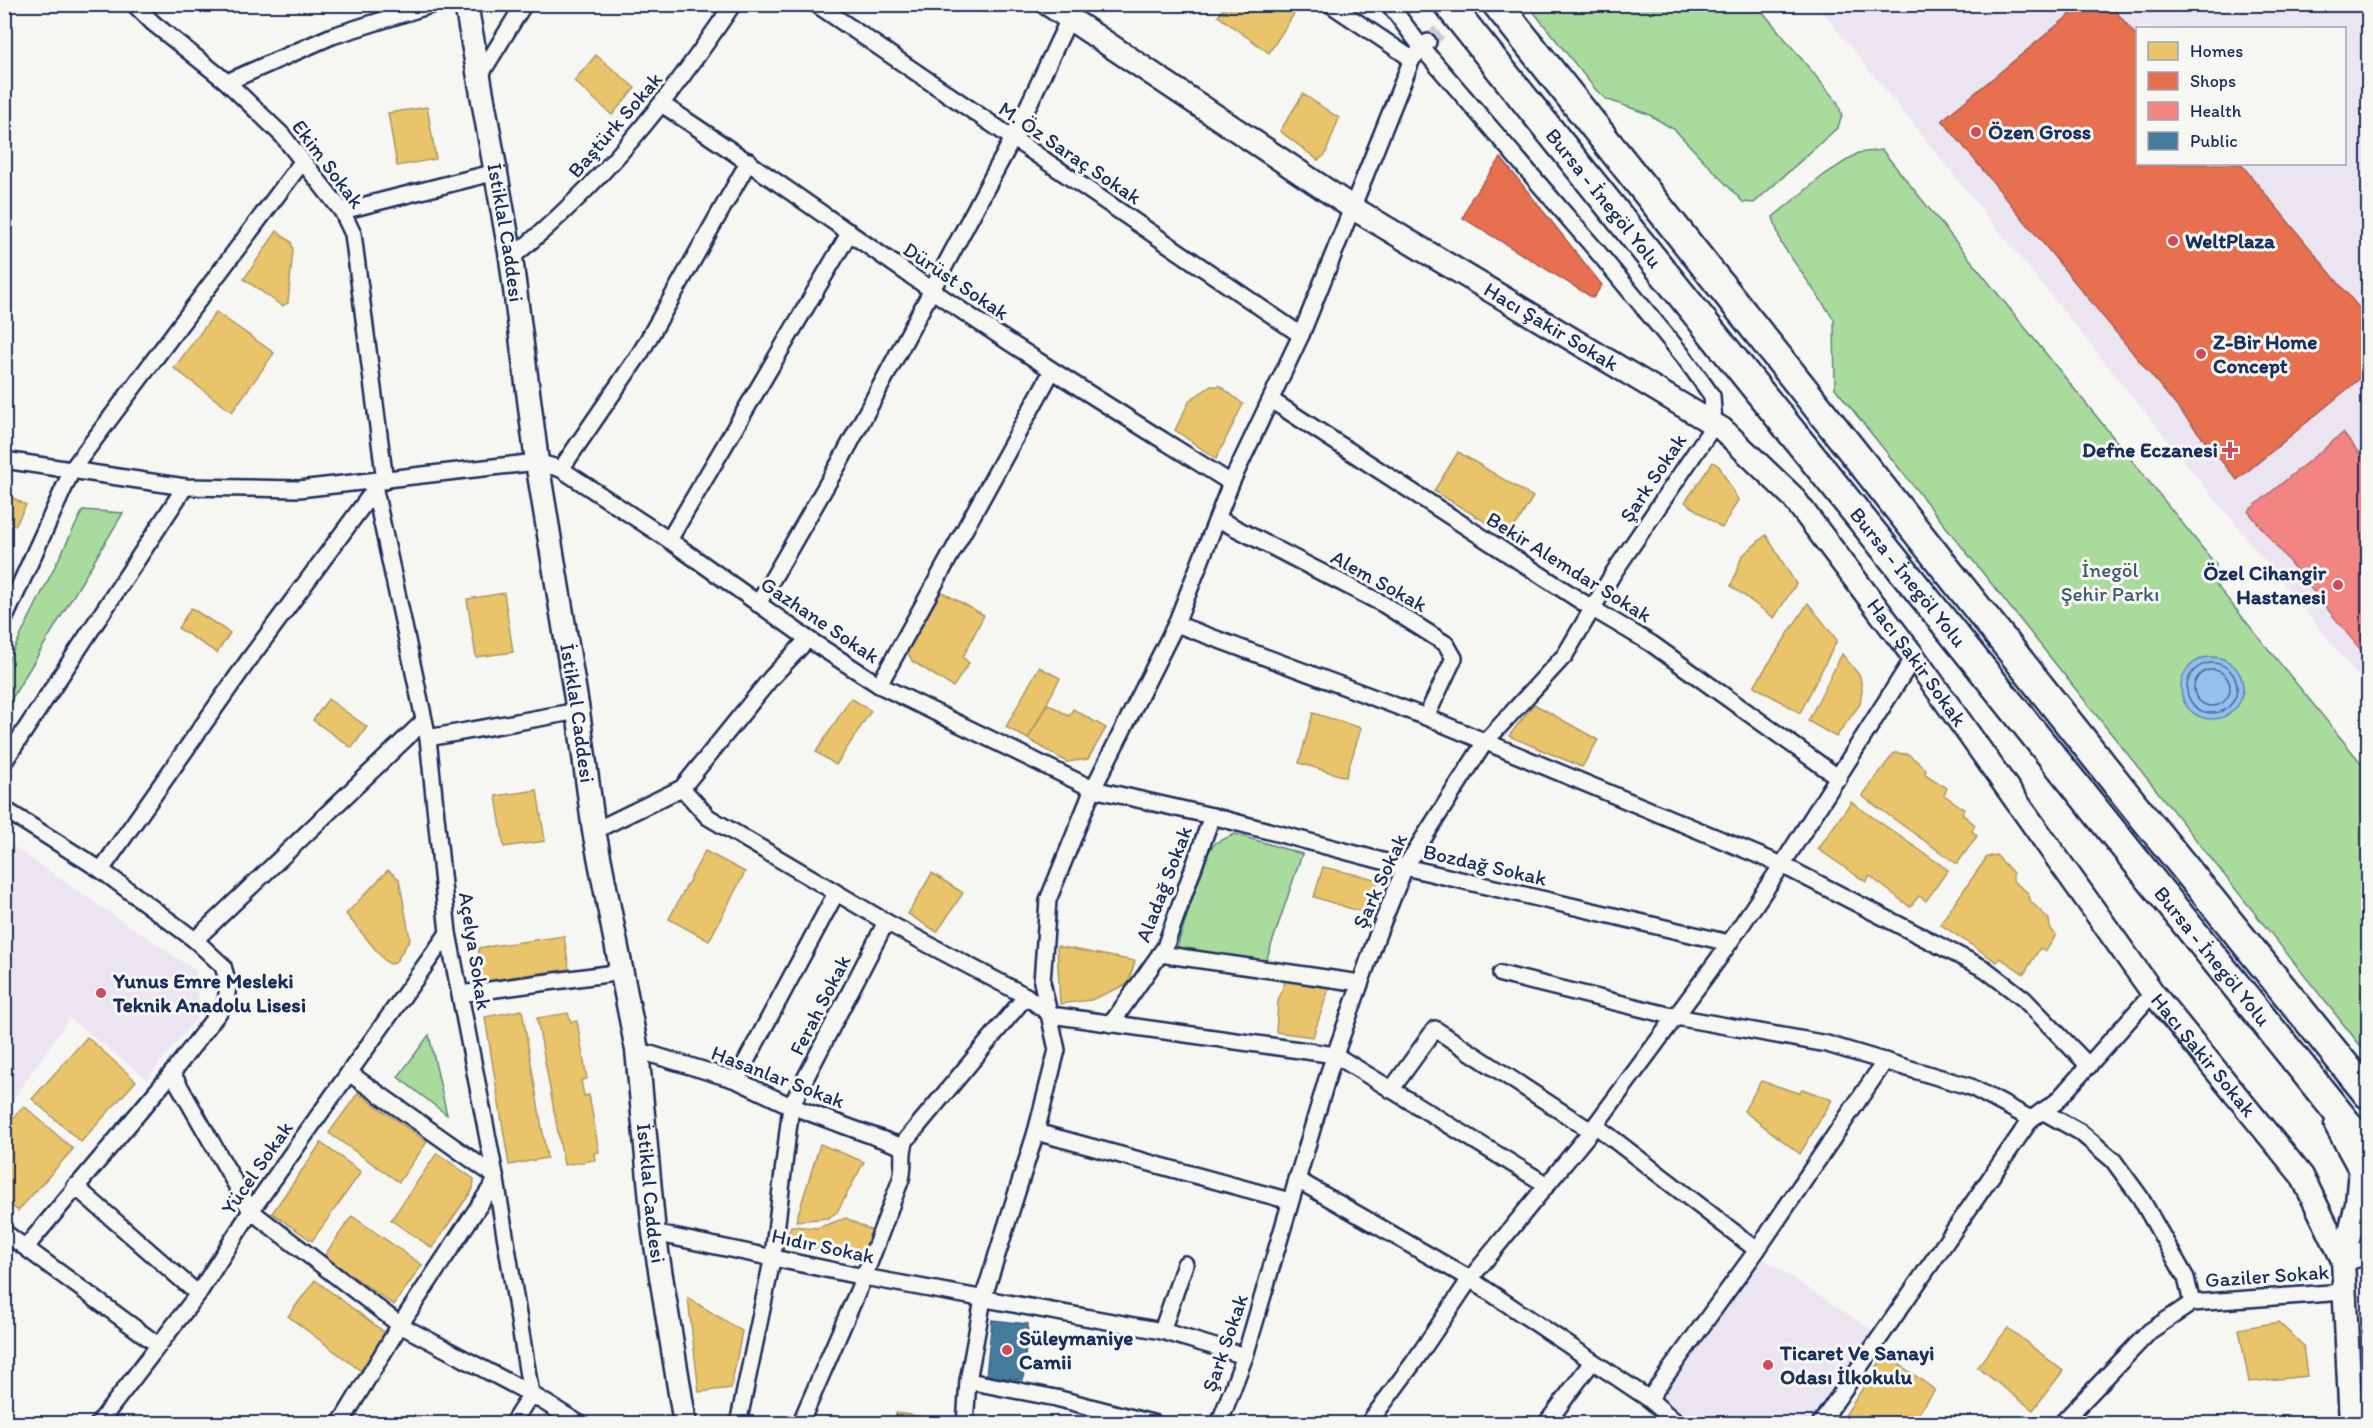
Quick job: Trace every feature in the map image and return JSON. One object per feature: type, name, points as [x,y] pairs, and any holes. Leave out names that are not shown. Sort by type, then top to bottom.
[{"type":"highway","name":"Bursa - İnegöl Yolu","points":[[1448,4],[2368,1150]]},
{"type":"highway","name":"Bursa - İnegöl Yolu","points":[[1497,4],[2134,806],[2368,1094]]},
{"type":"street","name":"Ekim Sokak","points":[[134,4],[153,23],[227,82],[282,135],[342,211],[353,234],[378,484]]},
{"type":"street","points":[[227,82],[332,36],[434,4]]},
{"type":"street","name":"İstiklal Caddesi","points":[[466,4],[511,258],[537,462],[578,711],[594,831],[637,1050],[654,1233],[685,1424]]},
{"type":"street","points":[[479,77],[524,4]]},
{"type":"street","name":"Baştürk Sokak","points":[[511,258],[555,222],[663,105],[733,4]]},
{"type":"street","name":"M. Öz Saraç Sokak","points":[[816,4],[1012,140],[1301,335]]},
{"type":"street","name":"Hacı Şakir Sokak","points":[[1048,4],[1073,11],[1353,208],[1714,425],[1792,496],[1914,657],[2153,993],[2302,1176],[2343,1260]]},
{"type":"street","points":[[1330,4],[1421,50]]},
{"type":"street","points":[[1389,4],[1421,50],[1601,256],[1684,357],[1712,396],[1714,425]]},
{"type":"street","points":[[758,604],[841,460],[1012,140],[1073,11]]},
{"type":"street","points":[[965,1424],[968,1382],[983,1299],[1036,1132],[1057,1050],[1042,982],[1048,900],[1093,789],[1176,624],[1231,483],[1301,335],[1421,50]]},
{"type":"street","name":"Dürüst Sokak","points":[[663,105],[749,161],[1052,371],[1231,483]]},
{"type":"street","points":[[561,469],[641,352],[749,161]]},
{"type":"street","points":[[4,621],[73,468],[302,162]]},
{"type":"street","points":[[342,211],[496,172]]},
{"type":"street","points":[[669,540],[850,232]]},
{"type":"street","points":[[879,685],[1052,371]]},
{"type":"street","name":"Bekir Alemdar Sokak","points":[[1270,400],[1593,609],[1652,644],[1839,778]]},
{"type":"street","name":"Şark Sokak","points":[[1219,1424],[1245,1356],[1296,1179],[1335,1055],[1405,867],[1485,742],[1564,655],[1614,572],[1714,425]]},
{"type":"street","points":[[4,460],[73,468],[184,487],[299,489],[378,484],[537,462]]},
{"type":"street","name":"Gazhane Sokak","points":[[537,462],[561,469],[669,540],[808,639],[879,685],[1093,789]]},
{"type":"street","points":[[101,870],[248,661],[378,484]]},
{"type":"street","name":"Açelya Sokak","points":[[378,484],[428,738],[448,933],[496,1178],[531,1394]]},
{"type":"street","points":[[4,762],[184,487]]},
{"type":"street","name":"Alem Sokak","points":[[1218,519],[1383,604],[1446,644],[1454,657],[1425,717]]},
{"type":"street","points":[[1176,624],[1425,717],[1782,865],[1985,969],[2024,999],[2090,1066]]},
{"type":"street","points":[[594,831],[682,788],[771,678],[808,639]]},
{"type":"street","points":[[1368,1424],[1414,1362],[1470,1279],[1593,1128],[1729,943],[1839,778],[1914,657]]},
{"type":"street","points":[[428,738],[578,711]]},
{"type":"street","points":[[195,939],[424,721]]},
{"type":"street","points":[[682,788],[708,817],[886,922],[1026,996],[1051,1015],[1335,1055],[1547,1185]]},
{"type":"street","name":"Bozdağ Sokak","points":[[1093,789],[1212,816],[1405,867],[1729,943]]},
{"type":"street","points":[[4,810],[101,870],[195,939],[223,966],[228,984],[226,1004],[172,1073],[26,1246]]},
{"type":"street","name":"Aladağ Sokak","points":[[1111,1024],[1160,954],[1212,816]]},
{"type":"street","points":[[736,1080],[836,893]]},
{"type":"street","name":"Ferah Sokak","points":[[791,1106],[886,922]]},
{"type":"street","name":"Yücel Sokak","points":[[98,1424],[198,1294],[251,1211],[448,933]]},
{"type":"street","points":[[1160,954],[1360,983]]},
{"type":"street","points":[[460,994],[622,972]]},
{"type":"street","points":[[1501,974],[1676,1017],[1827,1044],[1971,1087],[2080,1132],[2113,1160],[2140,1197],[2186,1278],[2192,1303]]},
{"type":"street","points":[[1820,1424],[2036,1115],[2056,1102],[2153,993]]},
{"type":"street","points":[[800,1424],[864,1277],[901,1179],[905,1164],[902,1149],[1026,996]]},
{"type":"street","points":[[1391,1090],[1435,1029],[1593,1128],[1758,1250]]},
{"type":"street","name":"Hasanlar Sokak","points":[[637,1050],[736,1080],[791,1106],[902,1149]]},
{"type":"street","points":[[1649,1400],[1758,1250],[1885,1061]]},
{"type":"street","points":[[172,1073],[251,1211],[400,1325],[531,1394],[580,1424]]},
{"type":"street","points":[[340,1424],[400,1325],[496,1178],[349,1073]]},
{"type":"street","points":[[2313,1081],[2360,1169],[2357,1204],[2343,1260],[2351,1424]]},
{"type":"street","points":[[738,1424],[773,1256],[791,1106]]},
{"type":"street","points":[[1036,1132],[1290,1201]]},
{"type":"street","points":[[1296,1179],[1470,1279],[1649,1400],[1678,1424]]},
{"type":"street","points":[[75,1186],[198,1294]]},
{"type":"street","points":[[4,1232],[158,1345]]},
{"type":"street","name":"Hıdır Sokak","points":[[654,1233],[773,1256],[864,1277],[1161,1331],[1245,1356]]},
{"type":"street","points":[[2343,1260],[2368,1252]]},
{"type":"street","points":[[1161,1331],[1185,1264]]},
{"type":"street","name":"Gaziler Sokak","points":[[2061,1424],[2150,1331],[2192,1303],[2344,1292]]},
{"type":"street","points":[[1546,1424],[1592,1362]]},
{"type":"street","points":[[968,1382],[1056,1398],[1156,1424]]},
{"type":"street","points":[[512,1424],[531,1394]]},
{"type":"shaded area","points":[[1817,5],[2368,5],[2368,689]]},
{"type":"shaded area","name":"Yunus Emre Mesleki Teknik Anadolu Lisesi","points":[[5,841],[196,971],[200,1014],[147,1079],[69,1018],[5,1112]]},
{"type":"shaded area","name":"Ticaret Ve Sanayi Odası İlkokulu","points":[[1762,1258],[1873,1331],[1809,1423],[1695,1423],[1662,1398]]},
{"type":"green space","points":[[1528,5],[1757,5],[1838,103],[1842,116],[1838,127],[1754,203],[1743,202],[1675,130],[1648,114],[1606,99],[1596,90]]},
{"type":"green space","name":"İnegöl Şehir Parkı","points":[[1882,150],[2216,565],[2213,581],[2361,763],[2368,768],[2368,1055],[1835,388],[1834,319],[1781,243],[1773,217],[1824,175],[1858,153]]},
{"type":"green space","points":[[83,510],[123,513],[5,710],[5,667]]},
{"type":"green space","points":[[1235,834],[1302,854],[1265,964],[1176,950],[1207,854],[1215,843]]},
{"type":"green space","points":[[429,1035],[447,1115],[398,1077]]},
{"type":"water","points":[[2206,657],[2218,657],[2234,666],[2241,676],[2243,688],[2241,700],[2234,710],[2218,719],[2206,719],[2195,714],[2186,705],[2181,694],[2181,682],[2186,671],[2195,662]]},
{"type":"building: Homes","points":[[1226,4],[1280,4],[1294,14],[1269,53],[1218,16]]},
{"type":"building: Homes","points":[[596,55],[635,88],[612,115],[574,81]]},
{"type":"building: Homes","points":[[1303,94],[1339,118],[1325,155],[1318,160],[1280,131]]},
{"type":"building: Homes","points":[[427,107],[436,159],[397,166],[388,113]]},
{"type":"building: Homes","points":[[277,231],[291,242],[293,249],[288,303],[282,306],[244,279]]},
{"type":"building: Homes","points":[[216,312],[274,353],[232,412],[174,368]]},
{"type":"building: Homes","points":[[1211,386],[1220,386],[1243,404],[1216,459],[1175,430],[1190,400]]},
{"type":"building: Homes","points":[[1458,452],[1533,497],[1509,536],[1434,491]]},
{"type":"building: Homes","points":[[1713,462],[1719,466],[1738,500],[1722,528],[1685,502]]},
{"type":"building: Homes","points":[[4,493],[26,505],[15,526],[4,521]]},
{"type":"building: Homes","points":[[1766,535],[1796,584],[1774,618],[1731,586],[1742,556]]},
{"type":"building: Homes","points":[[938,590],[984,615],[963,657],[969,663],[953,687],[912,661],[906,649]]},
{"type":"building: Homes","points":[[504,593],[513,652],[476,657],[467,599]]},
{"type":"building: Homes","points":[[1808,603],[1837,640],[1800,713],[1754,686]]},
{"type":"building: Homes","points":[[191,608],[230,633],[217,653],[178,628]]},
{"type":"building: Homes","points":[[1842,654],[1860,676],[1862,690],[1860,704],[1836,737],[1808,721]]},
{"type":"building: Homes","points":[[1039,667],[1060,678],[1028,739],[1006,727]]},
{"type":"building: Homes","points":[[851,698],[871,711],[836,765],[816,752]]},
{"type":"building: Homes","points":[[328,699],[367,727],[352,748],[313,720]]},
{"type":"building: Homes","points":[[1048,704],[1069,716],[1073,709],[1106,728],[1088,759],[1067,762],[1028,739]]},
{"type":"building: Homes","points":[[1534,704],[1598,740],[1582,767],[1509,736]]},
{"type":"building: Homes","points":[[1313,713],[1361,728],[1346,777],[1299,763]]},
{"type":"building: Homes","points":[[1894,753],[1908,754],[1926,769],[1925,774],[1947,788],[1944,795],[1964,809],[1962,814],[1975,825],[1972,831],[1977,836],[1957,864],[1862,796]]},
{"type":"building: Homes","points":[[537,790],[545,841],[504,847],[496,796]]},
{"type":"building: Homes","points":[[1851,802],[1948,870],[1926,901],[1919,896],[1910,907],[1870,876],[1866,882],[1818,849]]},
{"type":"building: Homes","points":[[705,851],[745,872],[709,941],[669,919]]},
{"type":"building: Homes","points":[[1996,855],[2013,873],[2013,881],[2028,893],[2031,902],[2049,919],[2050,928],[2056,935],[2046,951],[2040,948],[2024,974],[2000,958],[1997,962],[1940,924],[1987,857]]},
{"type":"building: Homes","points":[[1323,867],[1379,880],[1365,913],[1314,897]]},
{"type":"building: Homes","points":[[388,870],[399,879],[410,939],[395,963],[390,964],[346,914]]},
{"type":"building: Homes","points":[[932,873],[963,893],[937,932],[908,914]]},
{"type":"building: Homes","points":[[564,936],[569,969],[482,981],[478,948]]},
{"type":"building: Homes","points":[[1057,946],[1135,961],[1128,984],[1091,1000],[1060,1004]]},
{"type":"building: Homes","points":[[1286,978],[1330,985],[1313,1037],[1276,1032],[1278,1001]]},
{"type":"building: Homes","points":[[522,1010],[547,1158],[509,1165],[485,1017]]},
{"type":"building: Homes","points":[[568,1013],[571,1022],[577,1021],[587,1079],[581,1080],[584,1096],[589,1095],[599,1152],[594,1153],[595,1160],[564,1165],[537,1018]]},
{"type":"building: Homes","points":[[87,1037],[136,1081],[81,1142],[32,1099]]},
{"type":"building: Homes","points":[[1761,1081],[1799,1093],[1802,1089],[1832,1100],[1800,1154],[1744,1111]]},
{"type":"building: Homes","points":[[358,1093],[427,1142],[399,1182],[329,1133]]},
{"type":"building: Homes","points":[[24,1106],[73,1149],[18,1211],[4,1199],[4,1127]]},
{"type":"building: Homes","points":[[321,1143],[361,1172],[312,1241],[272,1213]]},
{"type":"building: Homes","points":[[820,1144],[864,1162],[837,1212],[828,1218],[796,1221]]},
{"type":"building: Homes","points":[[437,1153],[474,1179],[473,1189],[432,1248],[391,1220]]},
{"type":"building: Homes","points":[[352,1216],[422,1265],[394,1305],[324,1256]]},
{"type":"building: Homes","points":[[846,1218],[874,1232],[864,1256],[785,1243],[791,1226],[817,1228]]},
{"type":"building: Homes","points":[[315,1280],[388,1335],[361,1371],[288,1316]]},
{"type":"building: Homes","points":[[688,1298],[742,1331],[731,1388],[699,1392]]},
{"type":"building: Homes","points":[[2278,1322],[2303,1345],[2307,1376],[2249,1382],[2239,1329]]},
{"type":"building: Homes","points":[[2008,1328],[2063,1371],[2033,1410],[1977,1367]]},
{"type":"building: Homes","points":[[1885,1354],[1935,1390],[1911,1424],[1848,1424],[1842,1420]]},
{"type":"building: Homes","points":[[896,1413],[948,1420],[947,1424],[895,1424]]},
{"type":"building: Shops","name":"WeltPlaza","points":[[2083,4],[2110,4],[2136,36],[2136,165],[2242,165],[2368,319],[2368,372],[2237,480],[1942,120]]},
{"type":"building: Shops","points":[[1501,158],[1602,285],[1593,298],[1463,218],[1471,199]]},
{"type":"building: Health","name":"Özel Cihangir Hastanesi","points":[[2343,433],[2368,464],[2368,659],[2248,511]]},
{"type":"building: Public","name":"Süleymaniye Camii","points":[[992,1320],[1028,1324],[1023,1380],[986,1376]]},
{"type":"tunnel","points":[[1428,42],[1471,4]]},
{"type":"place","name":"Özen Gross","points":[[1976,132]]},
{"type":"place","name":"WeltPlaza","points":[[2173,241]]},
{"type":"place","name":"Z-Bir Home Concept","points":[[2201,354]]},
{"type":"place","name":"Defne Eczanesi","points":[[2230,450]]},
{"type":"place","name":"Özel Cihangir Hastanesi","points":[[2338,585]]},
{"type":"place","name":"Yunus Emre Mesleki Teknik Anadolu Lisesi","points":[[101,993]]},
{"type":"place","name":"Süleymaniye Camii","points":[[1007,1350]]},
{"type":"place","name":"Ticaret Ve Sanayi Odası İlkokulu","points":[[1768,1365]]}]
